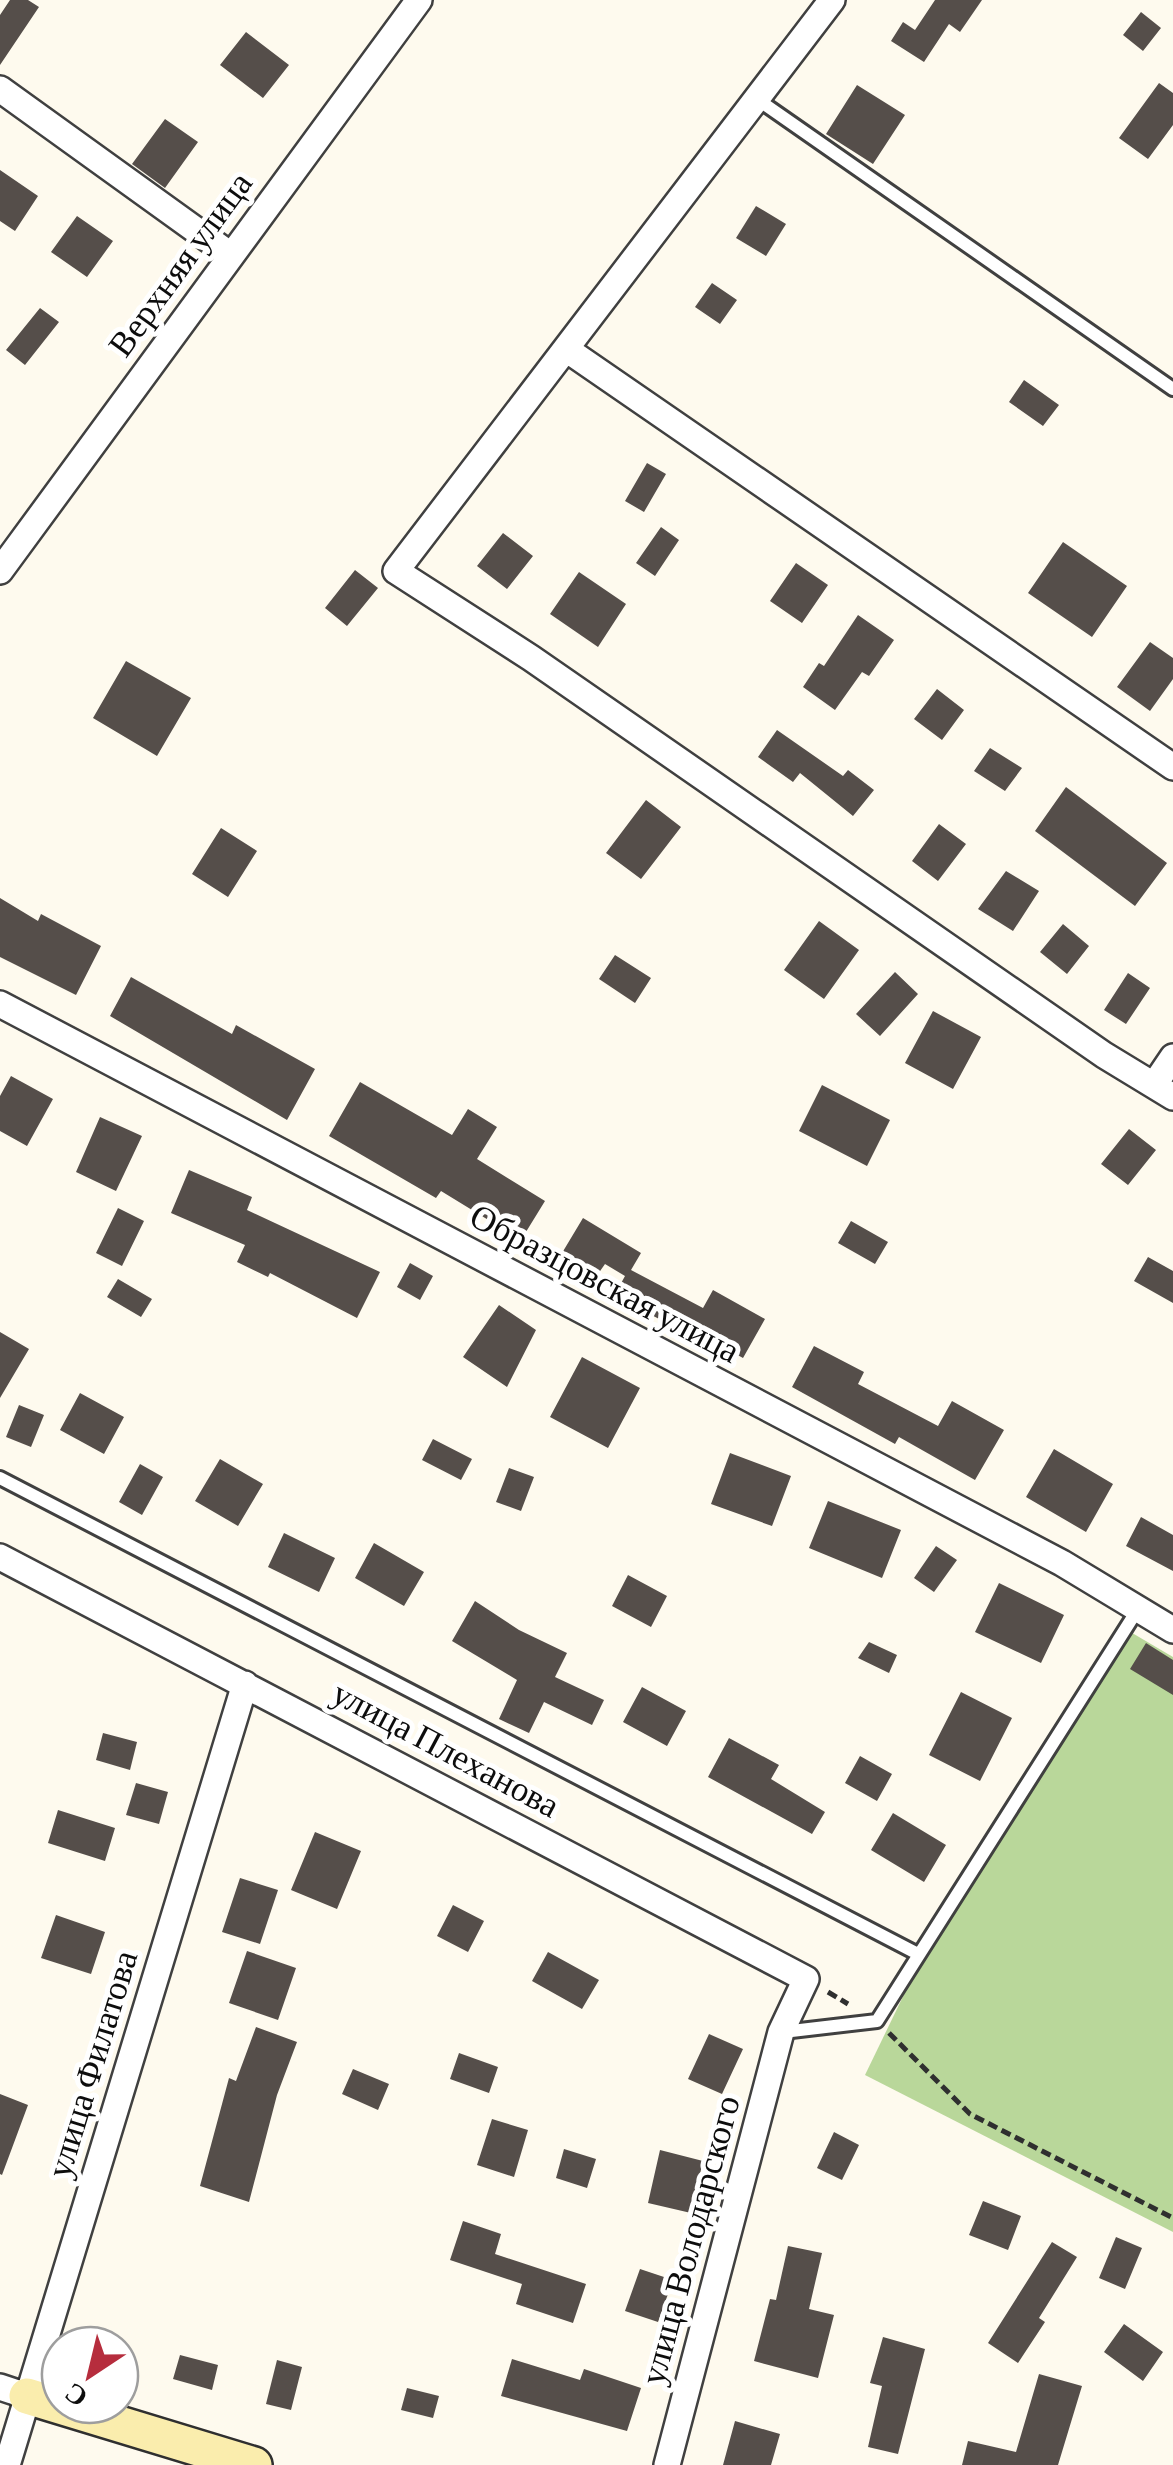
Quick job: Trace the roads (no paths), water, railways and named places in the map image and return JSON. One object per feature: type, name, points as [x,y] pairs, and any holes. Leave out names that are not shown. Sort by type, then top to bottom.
[{"type":"street","name":"Верхняя улица","points":[[0,571],[419,0]]},
{"type":"street","points":[[832,0],[396,571],[530,658],[1164,1091],[1173,1058]]},
{"type":"street","points":[[0,89],[230,254]]},
{"type":"street","points":[[566,350],[1173,767]]},
{"type":"street","name":"Образцовская улица","points":[[0,1004],[1044,1554],[1173,1630]]},
{"type":"street","name":"улица Плеханова","points":[[0,1558],[806,1979],[780,2032]]},
{"type":"street","name":"улица Филатова","points":[[6,2465],[13,2391],[245,1684]]},
{"type":"street","name":"улица Володарского","points":[[668,2465],[780,2032]]},
{"type":"street","points":[[13,2391],[254,2465]]},
{"type":"lane","points":[[757,99],[1173,389]]},
{"type":"lane","points":[[0,1478],[918,1954]]},
{"type":"lane","points":[[780,2032],[877,2021],[1138,1610]]}]
